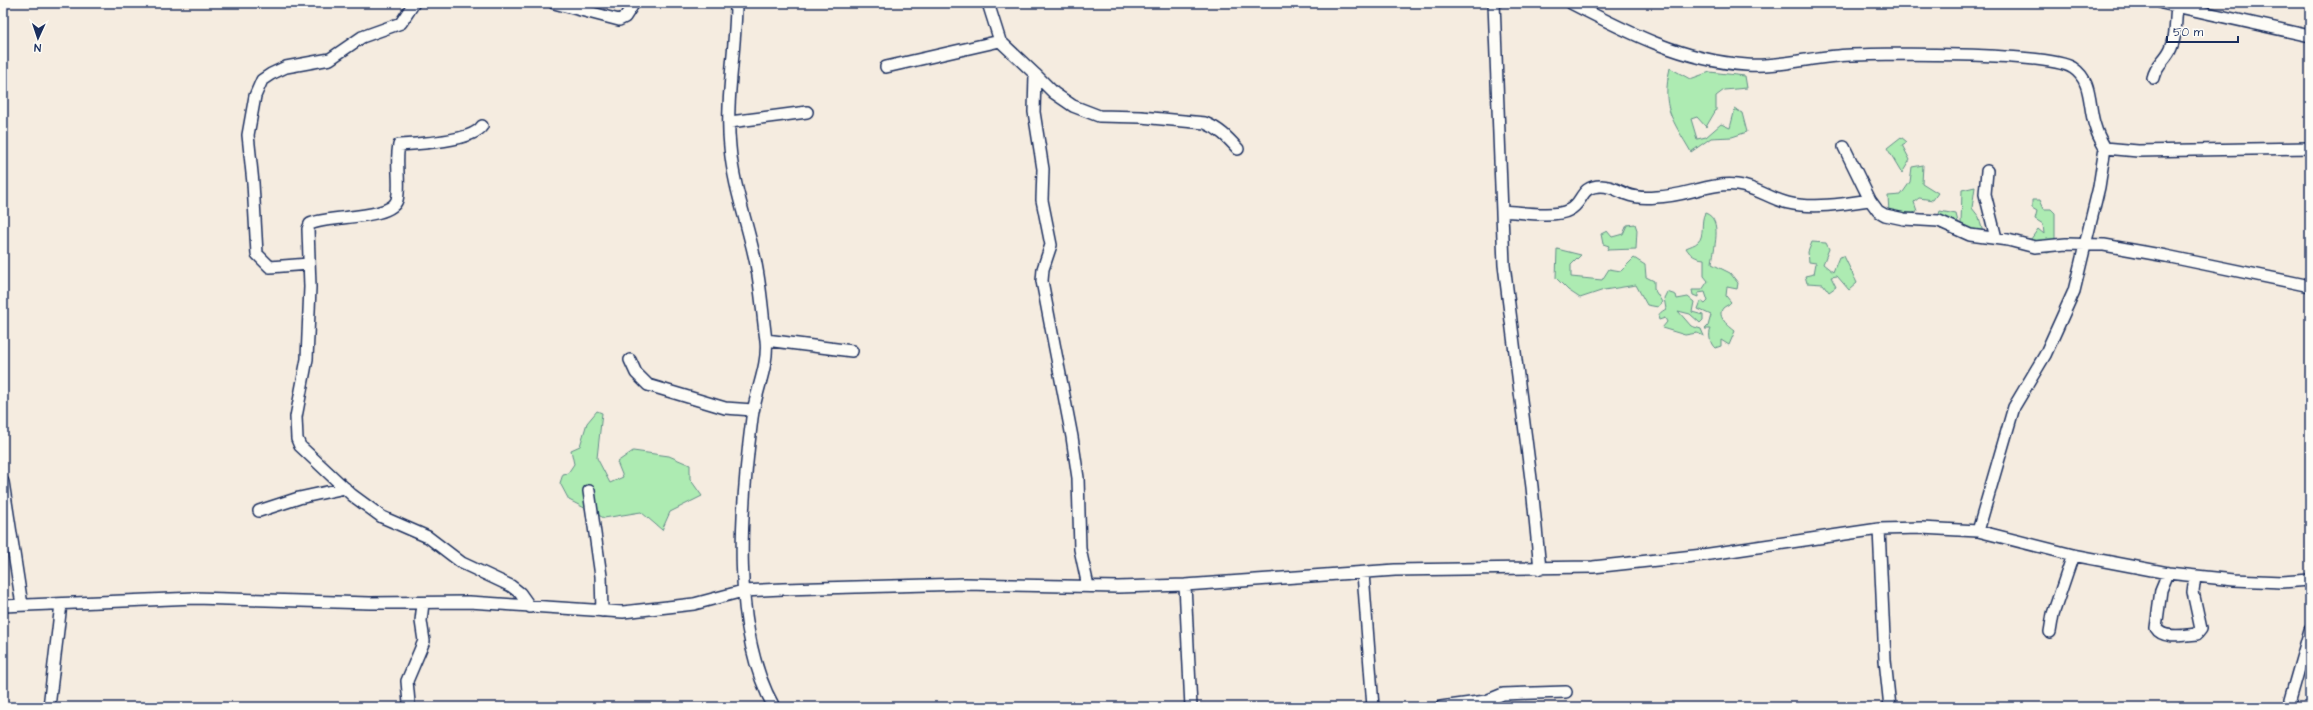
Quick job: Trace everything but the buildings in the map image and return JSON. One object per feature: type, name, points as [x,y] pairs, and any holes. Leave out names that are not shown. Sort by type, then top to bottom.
[{"type":"street","points":[[309,264],[270,267],[259,258],[255,249],[255,214],[248,135],[250,118],[257,91],[262,80],[271,74],[286,67],[326,61],[362,37],[401,23],[414,3]]},
{"type":"street","points":[[554,3],[619,20],[625,17],[634,3]]},
{"type":"street","points":[[736,3],[729,144],[733,172],[760,286],[763,332],[766,340],[762,371],[753,410],[745,475],[743,591],[758,672],[774,707]]},
{"type":"street","points":[[988,3],[1000,41],[1054,93],[1088,112],[1100,116],[1141,117],[1205,123],[1224,133],[1238,149]]},
{"type":"street","points":[[1494,3],[1504,265],[1532,488],[1540,569]]},
{"type":"street","points":[[1570,3],[1670,50],[1705,59],[1732,63],[1780,65],[1859,54],[1970,56],[2063,62],[2073,68],[2084,78],[2094,126],[2105,148],[2099,187],[2087,244],[2074,291],[2045,355],[2014,407],[1978,531]]},
{"type":"street","points":[[2162,3],[2310,36]]},
{"type":"street","points":[[2154,78],[2158,64],[2170,51],[2174,40],[2177,7]]},
{"type":"street","points":[[886,67],[1000,41]]},
{"type":"street","points":[[1035,74],[1034,112],[1043,169],[1042,200],[1051,245],[1043,270],[1042,281],[1072,437],[1078,478],[1080,549],[1088,586]]},
{"type":"street","points":[[730,122],[807,112]]},
{"type":"street","points":[[482,126],[473,134],[434,142],[399,145],[397,161],[397,196],[395,204],[378,213],[310,224],[308,229],[309,264],[307,359],[296,417],[297,439],[300,446],[345,488],[389,521],[428,537],[462,563],[517,590],[530,607]]},
{"type":"street","points":[[1844,147],[1870,200],[1878,211],[1885,215],[1904,219],[1938,220],[1970,235],[1996,238],[2035,247],[2087,244],[2166,256],[2310,286]]},
{"type":"street","points":[[2105,148],[2138,151],[2310,148]]},
{"type":"street","points":[[1987,171],[1985,194],[1996,238]]},
{"type":"street","points":[[1503,211],[1547,213],[1567,211],[1575,205],[1584,191],[1597,186],[1613,187],[1638,197],[1658,197],[1710,187],[1736,185],[1751,188],[1776,200],[1790,204],[1830,204],[1870,200]]},
{"type":"street","points":[[766,340],[852,351]]},
{"type":"street","points":[[630,360],[636,373],[648,385],[725,408],[753,410]]},
{"type":"street","points":[[3,482],[22,605]]},
{"type":"street","points":[[259,511],[299,498],[345,488]]},
{"type":"street","points":[[589,491],[601,576],[602,611]]},
{"type":"street","points":[[3,606],[195,598],[331,602],[469,602],[602,611],[635,611],[694,604],[743,591],[892,585],[1185,585],[1395,570],[1594,567],[1704,555],[1879,529],[1951,528],[1978,531],[2073,555],[2168,573],[2282,582],[2310,580]]},
{"type":"street","points":[[1879,529],[1885,660],[1890,707]]},
{"type":"street","points":[[2050,632],[2055,608],[2073,555]]},
{"type":"street","points":[[1363,573],[1373,707]]},
{"type":"street","points":[[2168,573],[2161,590],[2156,628],[2160,632],[2170,635],[2197,634],[2201,629],[2193,592],[2195,576]]},
{"type":"street","points":[[1185,585],[1191,707]]},
{"type":"street","points":[[409,703],[407,681],[424,641],[421,621],[423,603]]},
{"type":"street","points":[[50,707],[61,604]]},
{"type":"street","points":[[2290,700],[2310,630]]},
{"type":"street","points":[[1441,707],[1486,701],[1503,694],[1566,692]]},
{"type":"green space","points":[[1670,68],[1690,79],[1710,72],[1745,76],[1747,88],[1724,90],[1716,96],[1716,110],[1706,127],[1697,117],[1691,119],[1697,139],[1706,137],[1721,124],[1730,128],[1735,109],[1742,113],[1747,132],[1732,137],[1711,138],[1691,152],[1678,131],[1670,113],[1667,93]]},
{"type":"green space","points":[[1901,137],[1907,142],[1902,145],[1910,160],[1902,173],[1887,148]]},
{"type":"green space","points":[[1923,165],[1922,183],[1938,193],[1933,200],[1919,198],[1914,202],[1917,211],[1904,219],[1889,213],[1888,196],[1901,195],[1910,182],[1912,167]]},
{"type":"green space","points":[[1975,187],[1972,208],[1979,217],[1983,233],[1956,233],[1940,229],[1936,223],[1940,211],[1956,214],[1958,222],[1961,224],[1962,190]]},
{"type":"green space","points":[[2032,200],[2040,200],[2044,209],[2051,209],[2055,213],[2055,249],[2048,253],[2018,248],[2016,238],[2031,239],[2038,229],[2044,234],[2043,224],[2035,219],[2037,211],[2032,208]]},
{"type":"green space","points":[[1705,213],[1711,216],[1716,228],[1712,264],[1730,273],[1738,283],[1737,289],[1727,287],[1726,296],[1731,302],[1721,311],[1724,321],[1735,331],[1729,345],[1721,340],[1721,346],[1715,348],[1710,339],[1711,329],[1705,329],[1708,326],[1711,315],[1698,309],[1701,301],[1705,304],[1708,301],[1705,292],[1698,293],[1698,297],[1693,295],[1692,290],[1702,290],[1708,281],[1704,276],[1704,259],[1694,256],[1686,248],[1695,244],[1700,239]]},
{"type":"green space","points":[[1635,224],[1637,230],[1636,249],[1607,250],[1609,246],[1603,244],[1601,234],[1607,231],[1612,237],[1623,234],[1627,225]]},
{"type":"green space","points":[[1812,242],[1826,243],[1829,249],[1823,264],[1833,272],[1839,257],[1844,256],[1857,283],[1849,290],[1837,276],[1831,277],[1836,287],[1829,292],[1823,284],[1807,283],[1805,276],[1814,274],[1816,263],[1809,262],[1808,252]]},
{"type":"green space","points":[[1557,249],[1581,255],[1571,265],[1571,277],[1602,280],[1609,269],[1621,271],[1634,258],[1645,265],[1646,277],[1654,281],[1654,289],[1662,302],[1658,307],[1647,305],[1636,285],[1604,290],[1580,298],[1568,290],[1556,278]]},
{"type":"green space","points":[[1667,292],[1676,295],[1677,299],[1688,297],[1694,302],[1692,312],[1703,315],[1703,320],[1700,323],[1690,314],[1678,311],[1691,326],[1701,329],[1704,336],[1697,333],[1685,335],[1662,328],[1667,322],[1665,318],[1659,320],[1659,315],[1666,309],[1664,298]]},
{"type":"green space","points":[[597,411],[602,413],[597,458],[610,483],[623,477],[617,462],[633,451],[669,456],[690,465],[690,479],[702,496],[670,512],[662,530],[641,512],[604,518],[569,500],[560,483],[563,474],[568,473],[574,464],[571,450],[580,446],[587,423]]}]
